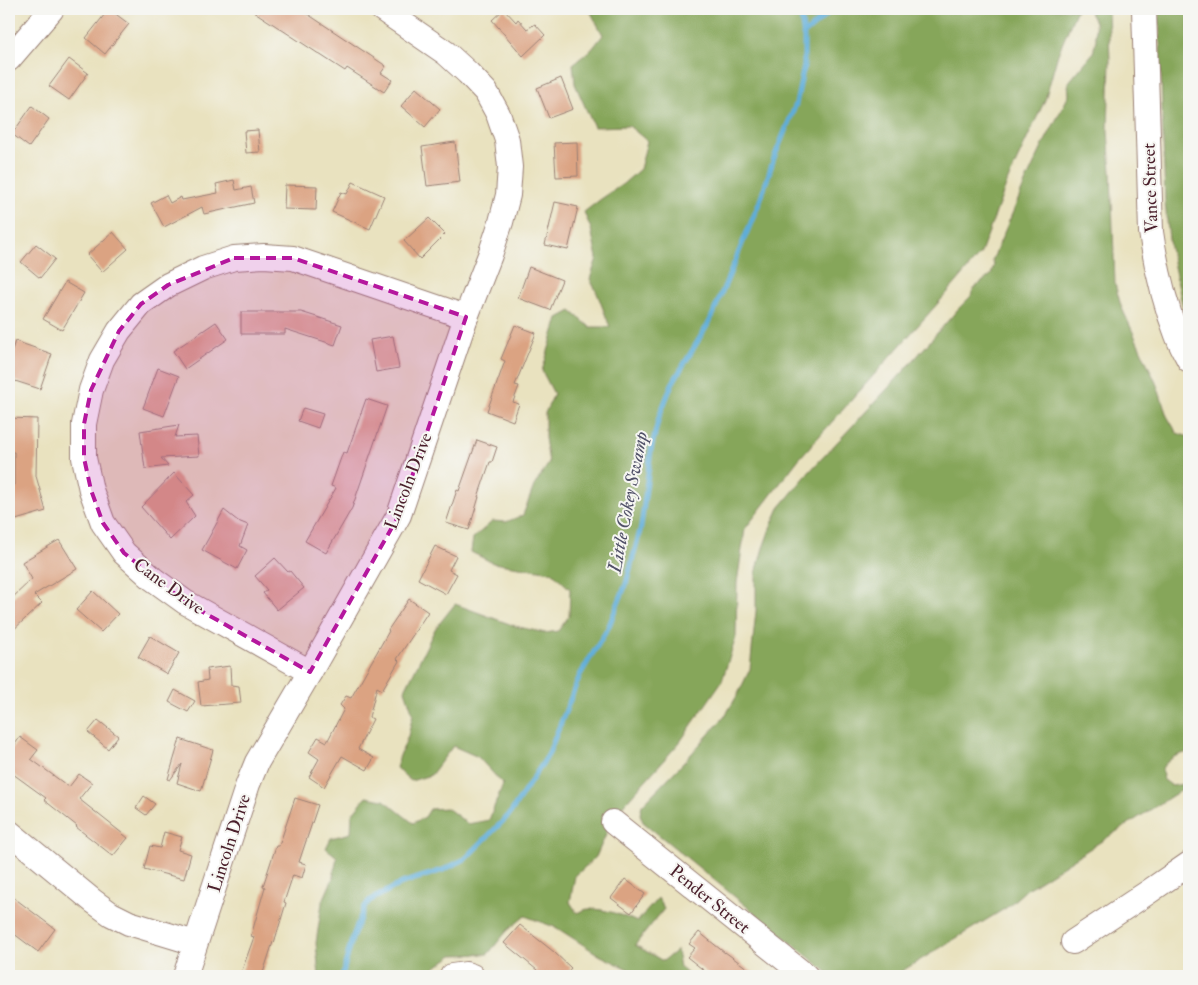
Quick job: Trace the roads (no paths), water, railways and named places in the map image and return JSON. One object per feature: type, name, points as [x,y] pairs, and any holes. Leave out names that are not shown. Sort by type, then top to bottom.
[{"type":"street","points":[[9,59],[52,9]]},
{"type":"street","name":"Lincoln Drive","points":[[185,976],[248,784],[257,762],[399,514],[466,317],[501,222],[508,194],[510,167],[507,140],[498,114],[486,92],[446,53],[382,9]]},
{"type":"street","name":"Vance Street","points":[[1144,9],[1151,232],[1156,267],[1166,302],[1177,336],[1189,360]]},
{"type":"street","name":"Cane Drive","points":[[310,672],[185,602],[153,579],[124,554],[108,531],[103,523],[91,490],[84,458],[84,424],[91,390],[102,360],[119,330],[141,304],[168,285],[203,268],[234,258],[264,256],[293,258],[466,317]]},
{"type":"street","name":"Pender Street","points":[[613,822],[806,976]]},
{"type":"street","points":[[9,832],[111,914],[129,924],[195,943]]},
{"type":"street","points":[[1072,942],[1189,864]]},
{"type":"street","points":[[452,976],[466,974],[472,976]]},
{"type":"waterway","name":"Little Cokey Swamp","points":[[342,976],[352,939],[364,908],[369,901],[402,883],[443,870],[465,859],[509,815],[548,755],[580,675],[608,628],[626,584],[641,527],[651,450],[659,417],[672,384],[710,321],[760,201],[774,158],[796,104],[804,66],[804,38],[800,9]]},
{"type":"waterway","points":[[803,35],[833,9]]}]
